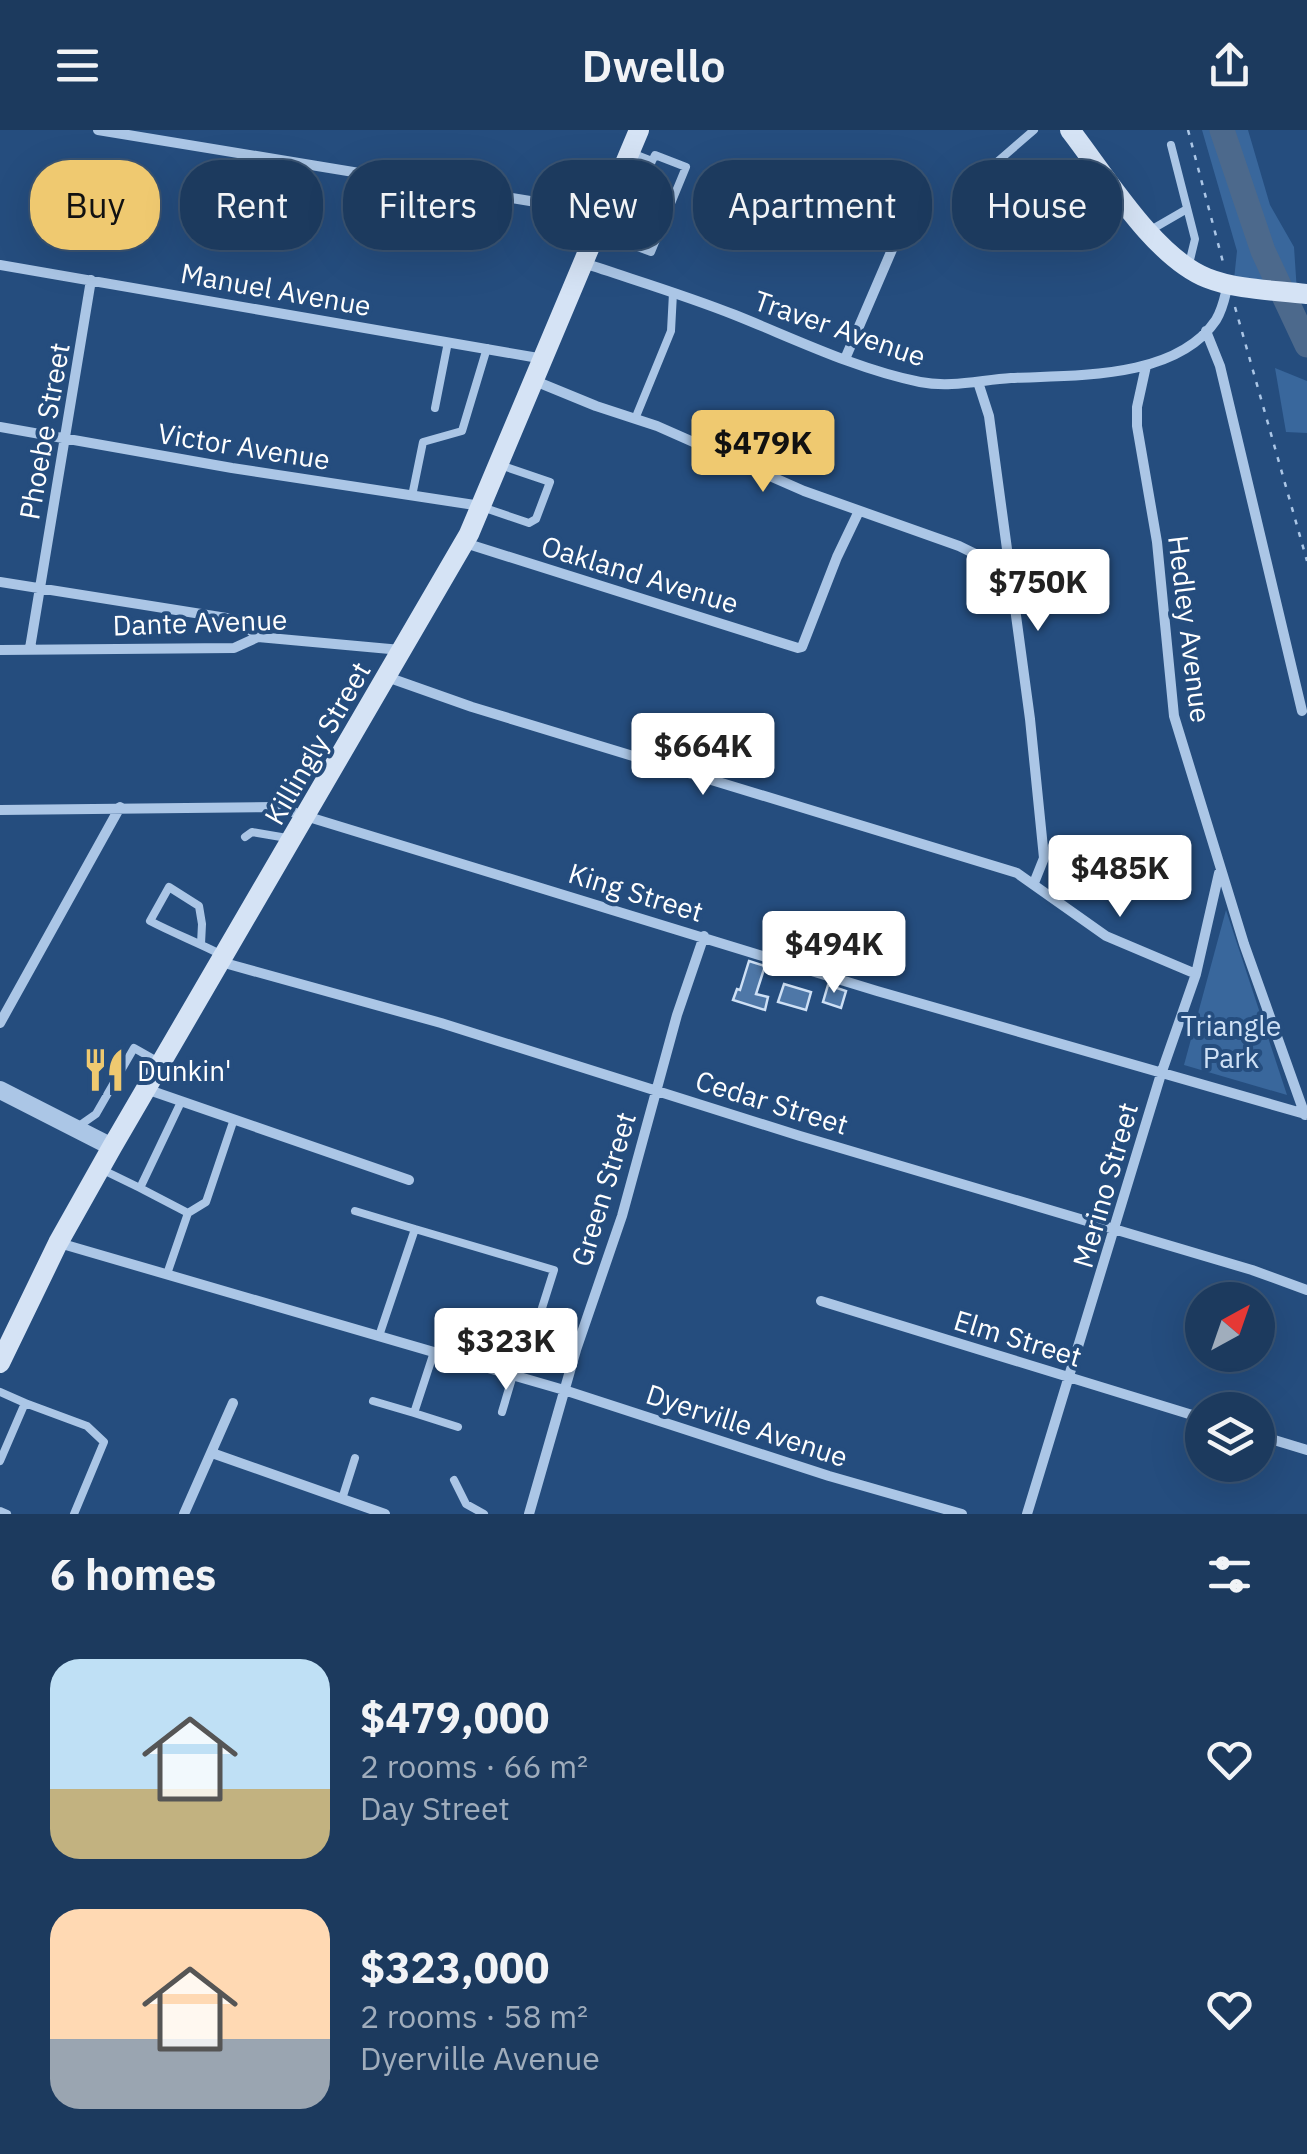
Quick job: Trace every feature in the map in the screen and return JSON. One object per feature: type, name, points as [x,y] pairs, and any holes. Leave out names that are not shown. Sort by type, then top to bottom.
[{"type":"main road","name":"Killingly Street","points":[[627,160],[639,130]]},
{"type":"main road","points":[[1070,130],[1174,260],[1188,269],[1236,285],[1306,294]]},
{"type":"main road","name":"Killingly Street","points":[[0,1362],[58,1242],[464,542],[589,250]]},
{"type":"street","points":[[98,130],[146,134],[532,209]]},
{"type":"street","points":[[845,359],[893,250]]},
{"type":"street","name":"Traver Avenue","points":[[584,263],[845,359],[923,383],[950,385],[1124,372],[1146,366],[1166,358],[1206,330],[1236,285]]},
{"type":"street","name":"Manuel Avenue","points":[[0,265],[544,359]]},
{"type":"street","name":"Phoebe Street","points":[[30,648],[91,280]]},
{"type":"street","points":[[1206,330],[1220,366],[1302,711]]},
{"type":"street","name":"Hedley Avenue","points":[[1146,366],[1137,426],[1157,542],[1174,716],[1244,944],[1306,1117]]},
{"type":"street","points":[[535,381],[636,418],[804,491],[959,546],[1008,570]]},
{"type":"street","points":[[978,382],[989,416],[1030,719],[1044,858],[1034,883]]},
{"type":"street","name":"Victor Avenue","points":[[0,426],[482,506]]},
{"type":"street","name":"Oakland Avenue","points":[[464,542],[802,647],[836,557],[859,511]]},
{"type":"street","points":[[0,582],[239,620],[258,637]]},
{"type":"street","name":"Dante Avenue","points":[[0,650],[234,648],[258,637],[402,650]]},
{"type":"street","points":[[388,676],[503,716],[986,863],[1034,883],[1106,936],[1196,974]]},
{"type":"street","points":[[0,1023],[120,807]]},
{"type":"street","name":"King Street","points":[[0,810],[276,807],[306,814],[877,991],[1306,1117]]},
{"type":"street","name":"Merino Street","points":[[1027,1514],[1161,1074],[1196,974],[1220,868]]},
{"type":"street","name":"Green Street","points":[[529,1514],[704,936]]},
{"type":"street","name":"Cedar Street","points":[[223,959],[440,1022],[1307,1290]]},
{"type":"street","points":[[146,1089],[409,1180]]},
{"type":"street","points":[[0,1090],[112,1147]]},
{"type":"street","name":"Dyerville Avenue","points":[[58,1242],[564,1390],[829,1476],[962,1514]]},
{"type":"street","name":"Elm Street","points":[[821,1301],[1185,1413]]},
{"type":"street","points":[[184,1514],[233,1403]]},
{"type":"street","points":[[1275,1440],[1307,1450]]},
{"type":"street","points":[[212,1454],[385,1514]]},
{"type":"lane","points":[[1034,130],[996,162],[994,170],[996,179],[1020,210],[1041,202],[1092,158]]},
{"type":"lane","points":[[1171,145],[1195,239],[1188,269]]},
{"type":"lane","points":[[630,152],[650,160]]},
{"type":"lane","points":[[673,162],[686,167],[673,200]]},
{"type":"lane","points":[[1149,232],[1187,209]]},
{"type":"lane","points":[[636,418],[671,331],[673,294]]},
{"type":"lane","points":[[435,408],[448,342]]},
{"type":"lane","points":[[412,496],[423,442],[462,431],[487,348]]},
{"type":"lane","points":[[482,506],[529,524],[536,519],[550,482],[500,465]]},
{"type":"lane","points":[[246,838],[252,832],[270,832],[292,840]]},
{"type":"lane","points":[[201,944],[199,906],[169,887],[150,921],[192,944],[201,944],[223,959]]},
{"type":"lane","points":[[76,1128],[96,1114],[134,1048],[161,1063]]},
{"type":"lane","points":[[140,1188],[180,1102]]},
{"type":"lane","points":[[167,1274],[188,1213],[206,1202],[234,1119]]},
{"type":"lane","points":[[100,1168],[188,1213]]},
{"type":"lane","points":[[355,1211],[554,1270],[530,1346]]},
{"type":"lane","points":[[379,1336],[415,1229]]},
{"type":"lane","points":[[414,1413],[434,1352]]},
{"type":"lane","points":[[502,1412],[513,1375]]},
{"type":"lane","points":[[0,1392],[87,1426],[104,1442],[74,1514]]},
{"type":"lane","points":[[373,1401],[458,1427]]},
{"type":"lane","points":[[0,1461],[25,1403]]},
{"type":"lane","points":[[342,1498],[356,1458]]},
{"type":"lane","points":[[454,1480],[466,1504],[484,1514]]},
{"type":"path","points":[[1188,130],[1236,285],[1307,561]]},
{"type":"green space","points":[[1202,130],[1248,130],[1270,205],[1294,247],[1297,292],[1233,289],[1237,251]]},
{"type":"green space","points":[[1275,368],[1307,381],[1307,433],[1286,432]]},
{"type":"green space","name":"Triangle Park","points":[[1226,910],[1287,1095],[1184,1065]]},
{"type":"building","points":[[749,961],[765,966],[756,994],[768,997],[765,1010],[733,1000]]},
{"type":"building","points":[[784,984],[811,992],[806,1010],[778,1002]]},
{"type":"building","points":[[828,985],[846,991],[841,1008],[823,1002]]},
{"type":"waterway","points":[[1222,130],[1263,251],[1307,345]]},
{"type":"place","name":"Dunkin'","points":[[104,1070]]}]
